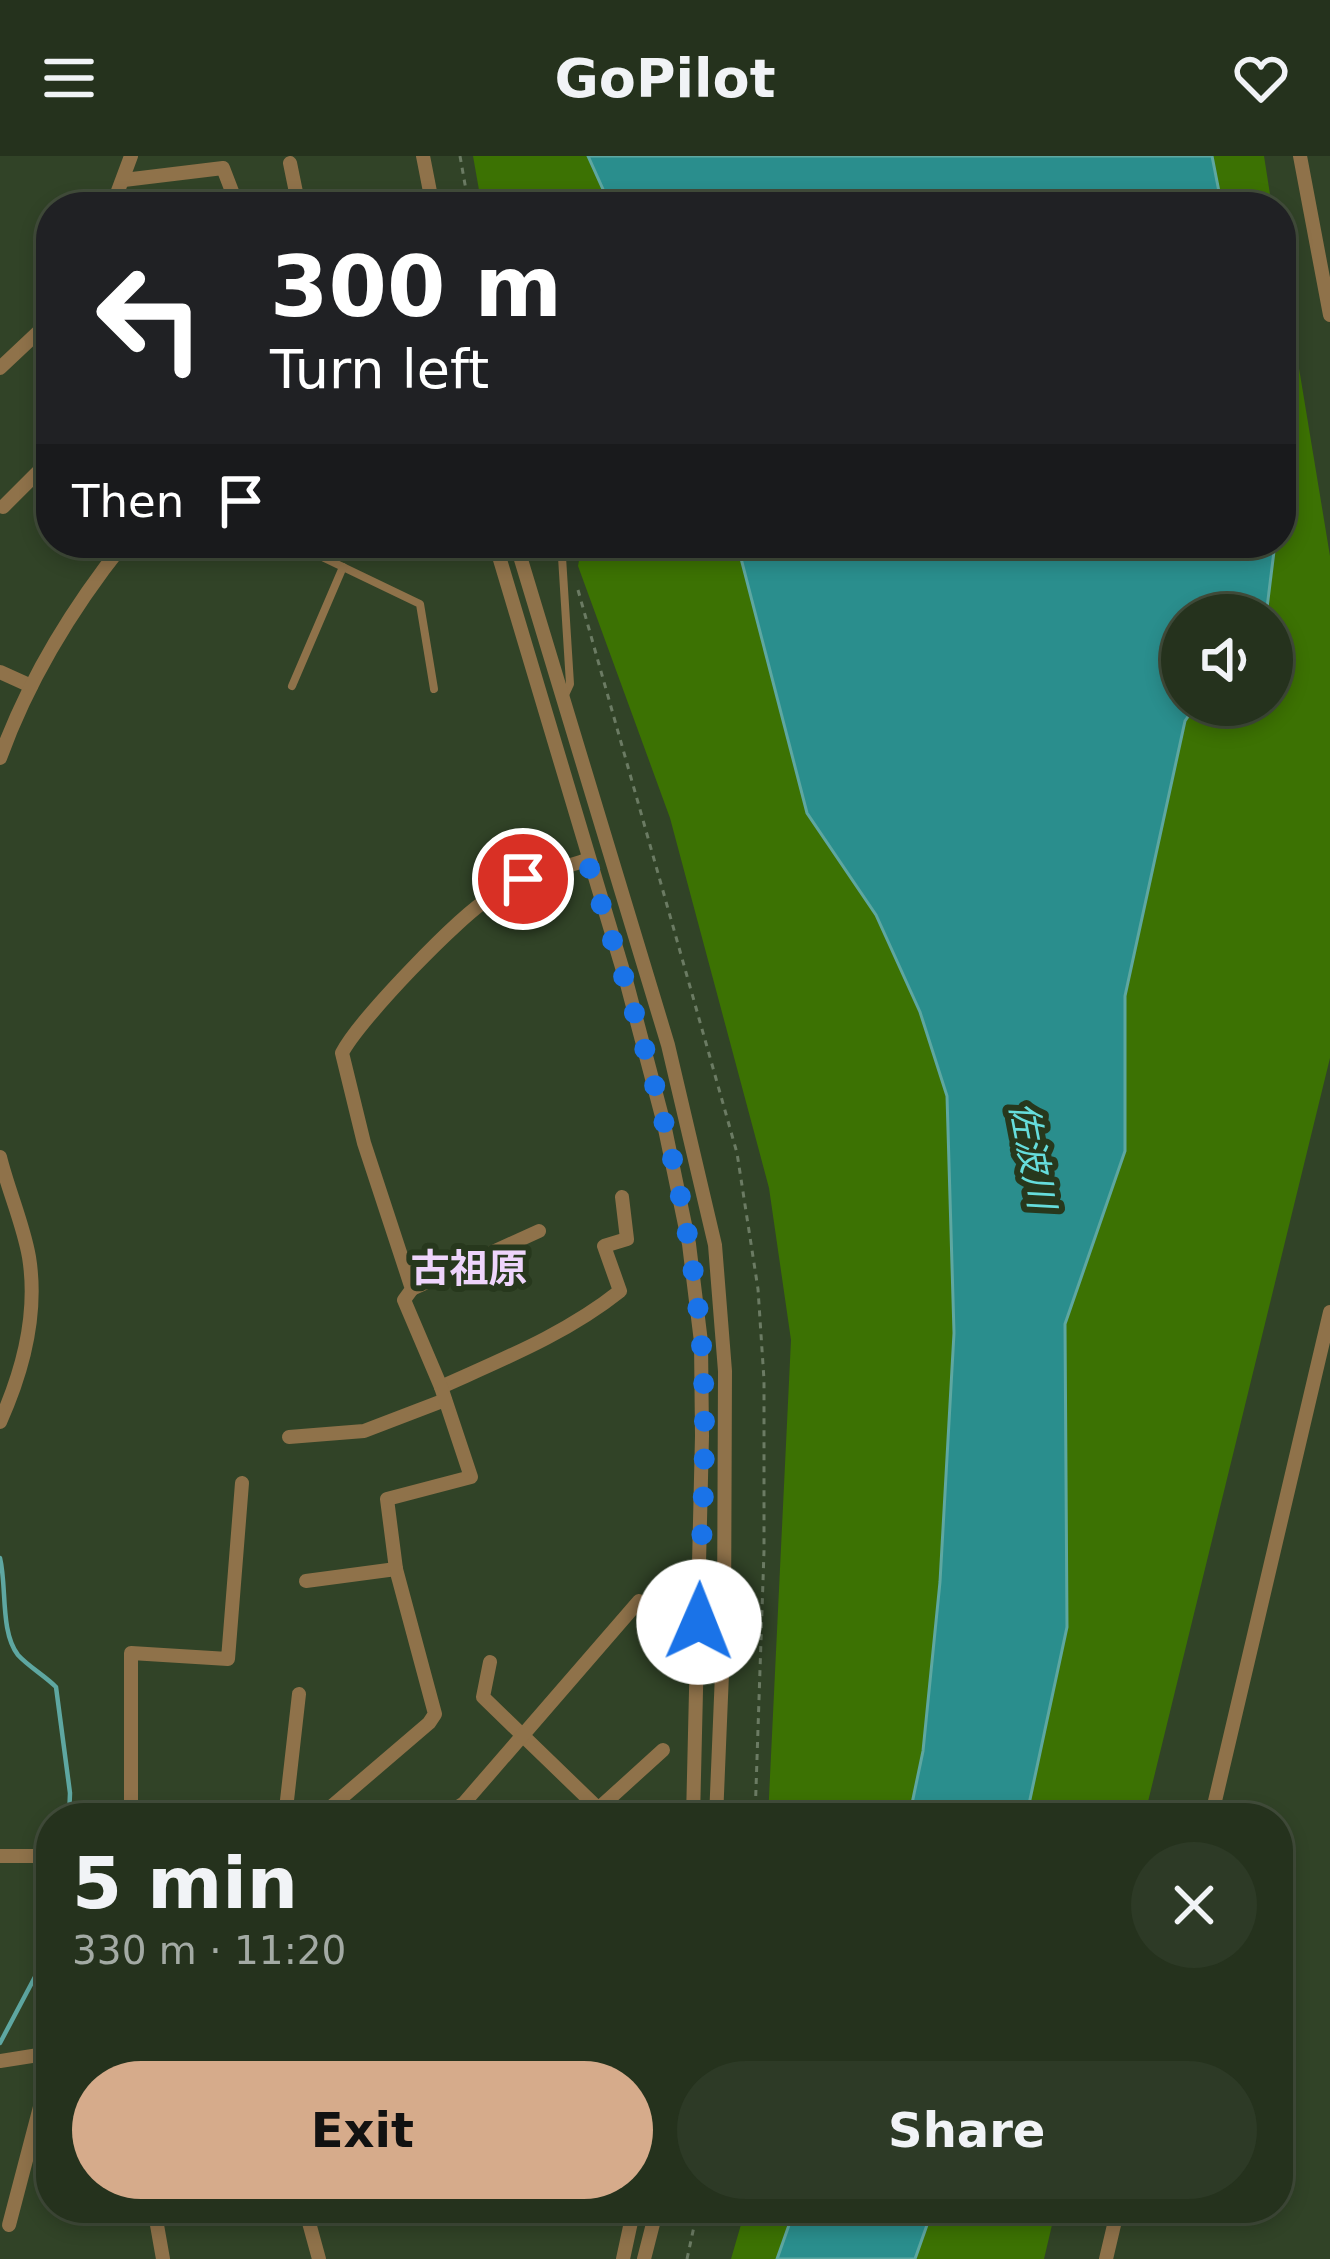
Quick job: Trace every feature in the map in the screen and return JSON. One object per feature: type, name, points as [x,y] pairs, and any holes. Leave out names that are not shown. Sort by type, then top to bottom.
[{"type":"street","points":[[119,192],[131,156]]},
{"type":"street","points":[[423,156],[430,192]]},
{"type":"street","points":[[1300,156],[1330,315]]},
{"type":"street","points":[[290,163],[295,192]]},
{"type":"street","points":[[124,180],[223,168],[232,192]]},
{"type":"street","points":[[0,368],[36,334]]},
{"type":"street","points":[[3,507],[36,474]]},
{"type":"street","points":[[0,758],[31,686],[112,558]]},
{"type":"street","points":[[499,558],[664,1124],[689,1244],[701,1342],[693,1803]]},
{"type":"street","points":[[521,558],[668,1045],[715,1246],[725,1371],[724,1625],[717,1803]]},
{"type":"street","points":[[0,672],[31,686]]},
{"type":"street","points":[[412,1289],[364,1143],[342,1053],[382,1000],[484,901],[523,879],[587,860]]},
{"type":"street","points":[[0,1157],[29,1256],[31,1299],[21,1374],[0,1422]]},
{"type":"street","points":[[289,1438],[364,1431],[589,1316],[620,1292],[604,1246],[627,1239],[622,1197]]},
{"type":"street","points":[[336,1803],[430,1724],[435,1714],[396,1569],[386,1498],[471,1478],[443,1393],[404,1300],[412,1289],[539,1231]]},
{"type":"street","points":[[1215,1803],[1330,1312]]},
{"type":"street","points":[[131,1803],[131,1653],[228,1659],[242,1484]]},
{"type":"street","points":[[306,1581],[396,1569]]},
{"type":"street","points":[[464,1803],[639,1601]]},
{"type":"street","points":[[490,1662],[483,1696],[592,1803]]},
{"type":"street","points":[[287,1803],[299,1694]]},
{"type":"street","points":[[613,1803],[663,1750]]},
{"type":"street","points":[[0,1856],[36,1856]]},
{"type":"street","points":[[0,2061],[36,2055]]},
{"type":"street","points":[[9,2225],[36,2122]]},
{"type":"street","points":[[157,2223],[163,2259]]},
{"type":"street","points":[[309,2223],[319,2259]]},
{"type":"street","points":[[623,2259],[631,2223]]},
{"type":"street","points":[[644,2259],[653,2223]]},
{"type":"street","points":[[1106,2259],[1114,2223]]},
{"type":"lane","points":[[324,558],[420,604],[434,689]]},
{"type":"lane","points":[[562,558],[570,684],[564,697]]},
{"type":"lane","points":[[292,686],[343,568]]},
{"type":"path","points":[[460,156],[466,192]]},
{"type":"path","points":[[688,2259],[695,2223]]},
{"type":"green space","points":[[473,156],[588,156],[604,192],[479,192]]},
{"type":"green space","points":[[1212,156],[1264,156],[1270,192],[1219,192]]},
{"type":"green space","points":[[1296,350],[1330,556],[1330,1058],[1148,1803],[1029,1803],[1067,1627],[1065,1324],[1125,1152],[1125,996],[1184,726],[1293,726],[1293,594],[1269,594],[1273,558],[1296,558]]},
{"type":"green space","points":[[579,558],[741,558],[807,813],[876,915],[920,1012],[947,1096],[954,1333],[940,1582],[923,1751],[912,1803],[769,1803],[791,1340],[769,1188],[670,818],[578,566]]},
{"type":"green space","points":[[741,2223],[790,2223],[777,2259],[731,2259]]},
{"type":"green space","points":[[928,2223],[1052,2223],[1044,2259],[915,2259]]},
{"type":"water","points":[[588,156],[1212,156],[1219,192],[604,192]]},
{"type":"water","name":"佐波川","points":[[741,558],[1273,558],[1269,594],[1161,594],[1161,726],[1184,726],[1125,996],[1125,1151],[1065,1324],[1067,1627],[1029,1803],[912,1803],[923,1751],[940,1582],[954,1333],[947,1096],[920,1012],[876,915],[807,813]]},
{"type":"water","points":[[790,2223],[928,2223],[915,2259],[777,2259]]},
{"type":"waterway","points":[[0,1558],[12,1645],[56,1687],[70,1803]]},
{"type":"waterway","points":[[0,2043],[36,1975]]},
{"type":"district","name":"古祖原","points":[[469,1268]]},
{"type":"route","points":[[523,879],[587,860],[664,1124],[689,1244],[701,1342],[699,1622]]}]
